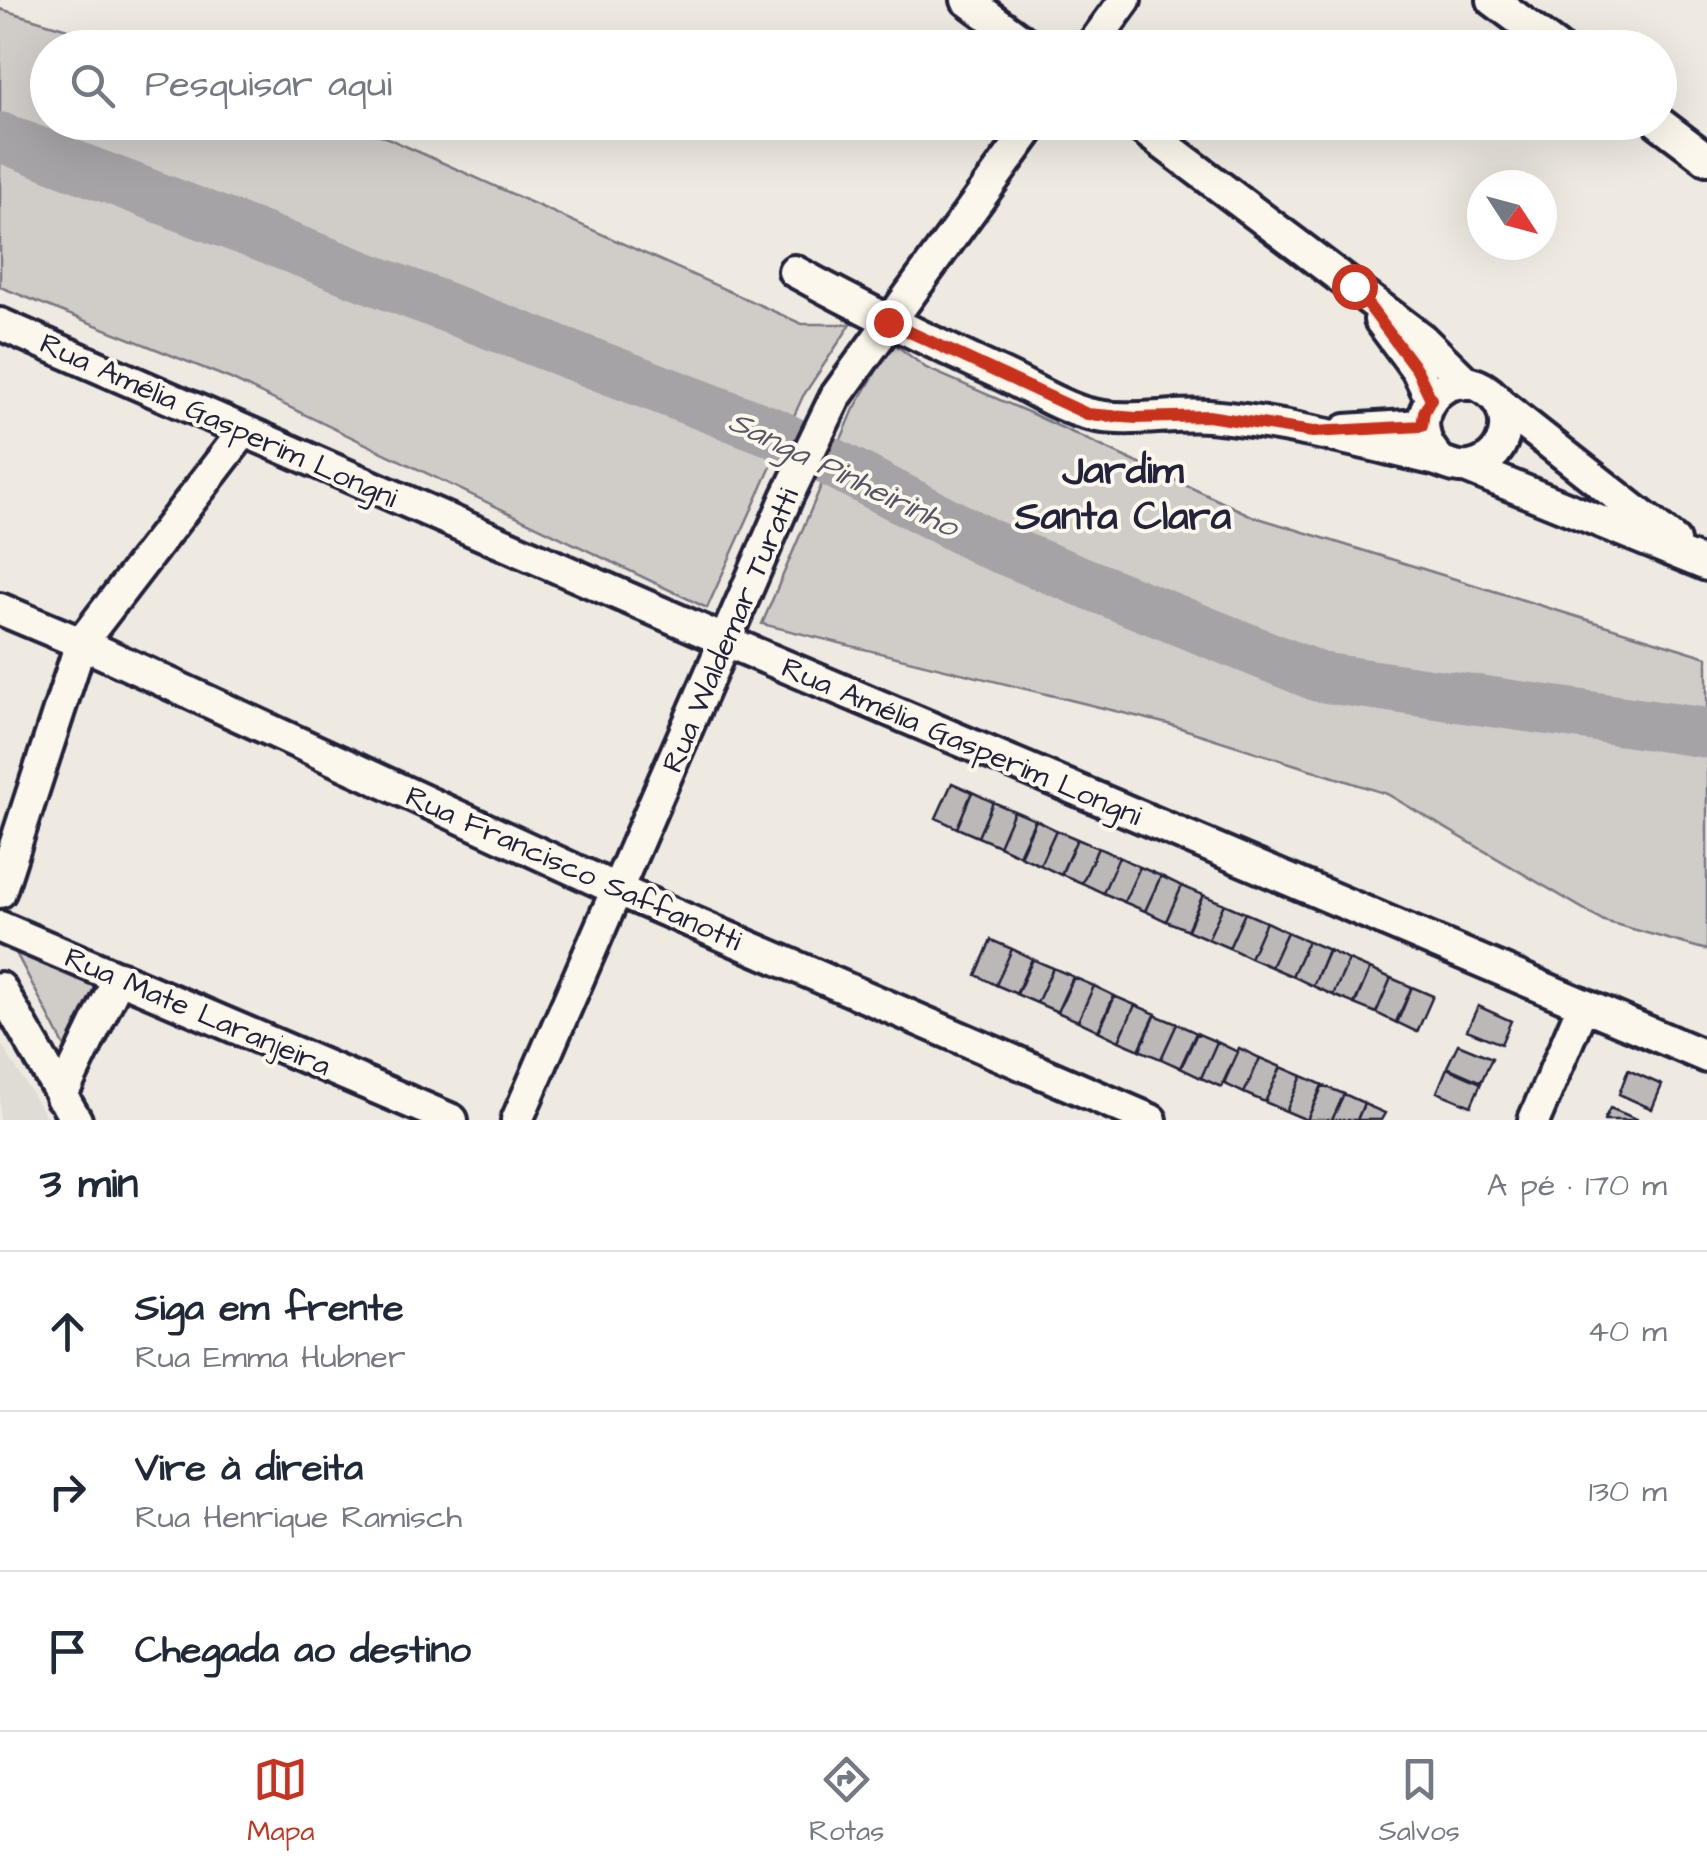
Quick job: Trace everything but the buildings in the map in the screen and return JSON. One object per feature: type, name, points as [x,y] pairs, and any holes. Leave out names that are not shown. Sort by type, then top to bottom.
[{"type":"street","points":[[967,0],[1008,30]]},
{"type":"street","points":[[1103,30],[1125,0]]},
{"type":"street","points":[[1493,0],[1532,30]]},
{"type":"street","points":[[1677,136],[1707,159]]},
{"type":"street","name":"Rua Waldemar Turatti","points":[[517,1120],[787,497],[836,396],[1022,140]]},
{"type":"street","points":[[1158,140],[1422,339],[1468,384]]},
{"type":"street","points":[[794,271],[888,322],[1087,414],[1136,418],[1208,416],[1313,432],[1454,464],[1493,456],[1501,445],[1506,417],[1500,404]]},
{"type":"street","points":[[1354,286],[1417,370],[1430,452],[1704,563]]},
{"type":"street","name":"Rua Amélia Gasperim Longni","points":[[0,324],[726,641],[1707,1058]]},
{"type":"street","points":[[1313,432],[1426,412],[1441,389],[1481,386],[1704,563]]},
{"type":"street","points":[[0,892],[81,642],[244,431]]},
{"type":"street","name":"Rua Francisco Saffanotti","points":[[0,609],[81,642],[618,890],[1151,1120]]},
{"type":"street","name":"Rua Mate Laranjeira","points":[[0,927],[452,1120]]},
{"type":"street","points":[[68,1108],[119,977]]},
{"type":"street","points":[[0,988],[68,1108]]},
{"type":"street","points":[[1534,1120],[1582,1004]]},
{"type":"shaded area","points":[[0,9],[71,30],[30,30],[30,140],[392,140],[802,324],[851,324],[803,396],[707,608],[231,379],[0,287]]},
{"type":"shaded area","points":[[893,343],[926,368],[1252,516],[1707,657],[1707,950],[1604,921],[1387,794],[1168,724],[762,624],[854,409]]},
{"type":"shaded area","points":[[12,945],[101,985],[69,1055]]},
{"type":"shaded area","points":[[0,1042],[48,1120],[0,1120]]},
{"type":"waterway","name":"Sanga Pinheirinho","points":[[0,137],[775,433],[989,544],[1319,677],[1707,733]]},
{"type":"district","name":"Jardim Santa Clara","points":[[1123,492]]},
{"type":"route","points":[[888,322],[1087,414],[1136,418],[1208,416],[1313,432],[1422,426],[1431,399],[1417,370],[1354,286]]}]
